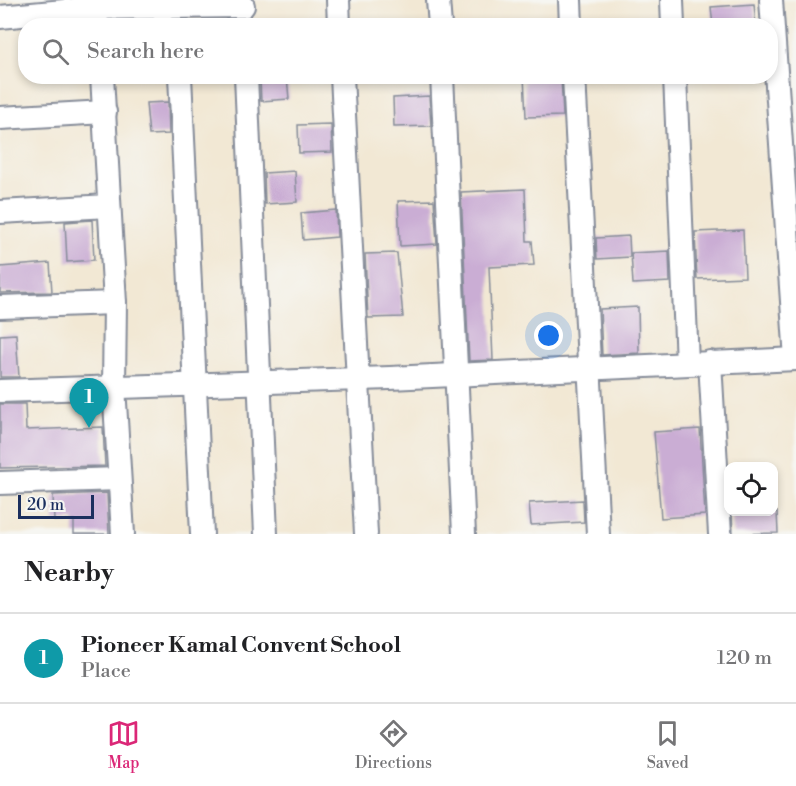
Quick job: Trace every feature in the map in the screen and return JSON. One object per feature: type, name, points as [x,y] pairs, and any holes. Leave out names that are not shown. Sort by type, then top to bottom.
[{"type":"street","points":[[338,0],[339,18]]},
{"type":"street","points":[[438,0],[439,18]]},
{"type":"street","points":[[570,0],[571,18]]},
{"type":"street","points":[[672,0],[673,18]]},
{"type":"street","points":[[771,0],[772,18]]},
{"type":"street","points":[[0,17],[54,7],[97,17],[178,16],[243,10]]},
{"type":"street","points":[[103,84],[115,303],[114,386],[123,534]]},
{"type":"street","points":[[180,84],[201,534]]},
{"type":"street","points":[[246,84],[266,534]]},
{"type":"street","points":[[342,84],[366,534]]},
{"type":"street","points":[[442,84],[464,534]]},
{"type":"street","points":[[574,84],[598,534]]},
{"type":"street","points":[[675,84],[687,363]]},
{"type":"street","points":[[0,391],[457,375],[796,359],[777,84]]},
{"type":"street","points":[[0,118],[105,112]]},
{"type":"street","points":[[0,212],[109,206]]},
{"type":"street","points":[[0,307],[115,303]]},
{"type":"street","points":[[710,362],[720,534]]},
{"type":"street","points":[[0,483],[119,479]]},
{"type":"building","points":[[754,4],[755,18],[712,18],[711,7]]},
{"type":"building","points":[[260,84],[288,84],[289,99],[261,101]]},
{"type":"building","points":[[524,84],[561,84],[563,116],[526,117]]},
{"type":"building","points":[[429,96],[431,126],[394,127],[393,98]]},
{"type":"building","points":[[168,102],[169,134],[149,135],[146,103]]},
{"type":"building","points":[[331,124],[332,152],[299,153],[298,125]]},
{"type":"building","points":[[295,171],[297,202],[265,204],[264,173]]},
{"type":"building","points":[[525,189],[527,241],[532,241],[534,265],[489,267],[493,360],[469,361],[461,192]]},
{"type":"building","points":[[434,200],[437,244],[400,246],[398,201]]},
{"type":"building","points":[[336,210],[337,237],[303,240],[301,213]]},
{"type":"building","points":[[92,220],[94,260],[67,262],[65,222]]},
{"type":"building","points":[[743,230],[745,277],[697,279],[695,232]]},
{"type":"building","points":[[629,236],[630,257],[597,259],[596,238]]},
{"type":"building","points":[[669,251],[670,282],[633,284],[631,253]]},
{"type":"building","points":[[397,253],[403,317],[368,318],[365,254]]},
{"type":"building","points":[[50,263],[52,292],[0,293],[0,267]]},
{"type":"building","points":[[638,307],[639,353],[602,355],[600,309]]},
{"type":"building","points":[[16,334],[19,377],[0,377],[0,335]]},
{"type":"building","points":[[0,404],[25,404],[26,430],[103,427],[105,466],[0,468]]},
{"type":"building","points":[[700,429],[705,515],[661,518],[654,432]]},
{"type":"building","points":[[107,493],[109,534],[74,534],[74,520],[54,521],[53,495]]},
{"type":"building","points":[[583,500],[584,522],[531,525],[529,503]]},
{"type":"building","points":[[732,516],[777,516],[778,533],[733,534]]},
{"type":"place","name":"Pioneer Kamal Convent School","points":[[89,428]]}]
